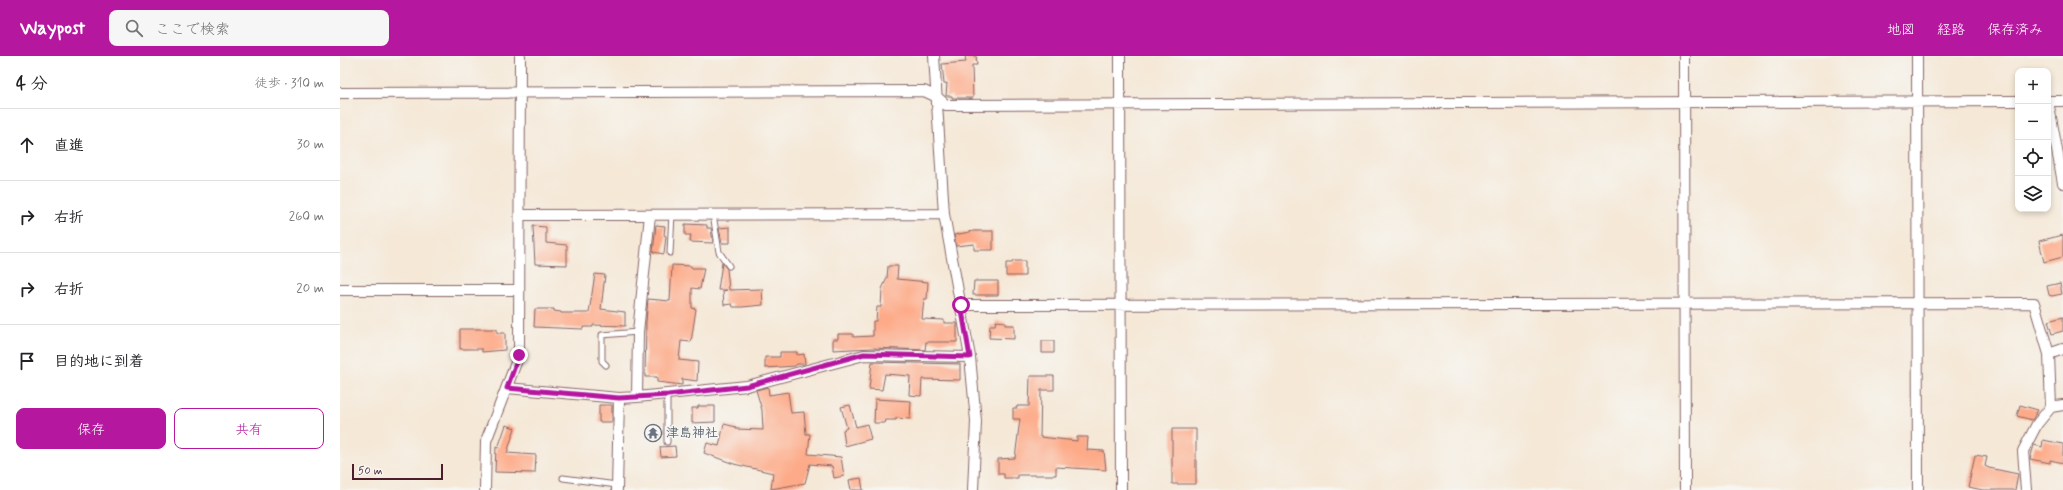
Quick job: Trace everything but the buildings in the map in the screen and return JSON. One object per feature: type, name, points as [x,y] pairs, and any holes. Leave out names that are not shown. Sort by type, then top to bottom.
[{"type":"street","points":[[485,490],[486,441],[519,355],[520,56]]},
{"type":"street","points":[[934,56],[944,214],[970,357],[976,421],[973,490]]},
{"type":"street","points":[[1120,56],[1121,490]]},
{"type":"street","points":[[1684,56],[1686,304],[1685,490]]},
{"type":"street","points":[[1916,56],[1918,490]]},
{"type":"street","points":[[340,93],[924,91],[936,97],[946,106],[2015,101]]},
{"type":"street","points":[[2051,101],[2063,100]]},
{"type":"street","points":[[2049,104],[2061,166],[2063,184]]},
{"type":"street","points":[[520,215],[944,214]]},
{"type":"street","points":[[637,397],[638,332],[650,215]]},
{"type":"street","points":[[340,290],[519,290]]},
{"type":"street","points":[[961,305],[2034,303],[2049,354],[2051,407]]},
{"type":"street","points":[[2049,354],[2063,348]]},
{"type":"street","points":[[507,388],[619,398],[668,395],[747,386],[864,354],[970,357]]},
{"type":"street","points":[[617,488],[619,398]]},
{"type":"street","points":[[2026,490],[2023,451],[2037,424],[2051,407],[2063,405]]},
{"type":"lane","points":[[670,253],[672,214]]},
{"type":"lane","points":[[713,214],[719,252],[729,266]]},
{"type":"lane","points":[[606,365],[602,361],[602,335],[638,332]]},
{"type":"lane","points":[[667,442],[668,395]]},
{"type":"lane","points":[[563,478],[617,488]]},
{"type":"place","name":"津島神社","points":[[653,433]]},
{"type":"route","points":[[519,355],[507,388],[619,398],[682,394],[747,386],[864,354],[970,357],[961,305]]}]
